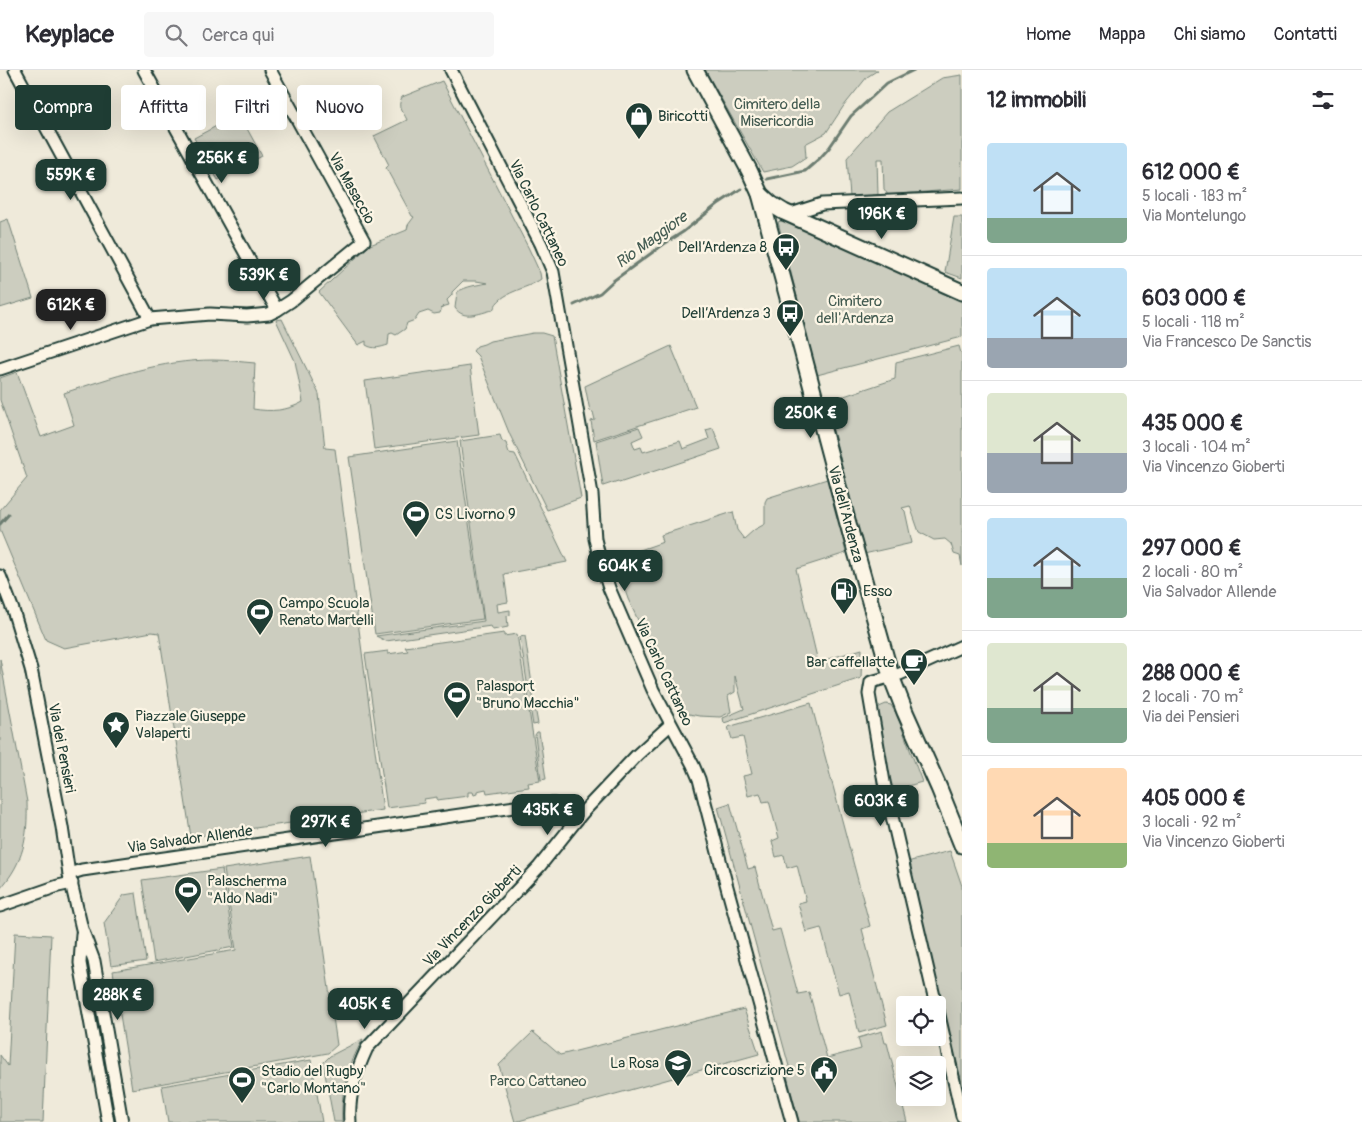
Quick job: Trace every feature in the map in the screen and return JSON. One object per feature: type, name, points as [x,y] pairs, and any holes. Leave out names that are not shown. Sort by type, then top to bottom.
[{"type":"main road","name":"Via dell'Ardenza","points":[[695,70],[760,194],[847,520],[891,676],[962,845]]},
{"type":"main road","points":[[760,194],[770,204],[790,214],[962,292]]},
{"type":"street","points":[[15,70],[150,319]]},
{"type":"street","points":[[0,369],[150,319],[210,314],[253,316],[265,315],[277,310],[144,70]]},
{"type":"street","name":"Via Masaccio","points":[[270,70],[364,241],[277,310]]},
{"type":"street","name":"Via Carlo Cattaneo","points":[[451,70],[541,244],[553,272],[592,494],[594,534],[600,560],[613,597],[653,690],[699,779],[792,1122]]},
{"type":"street","points":[[790,214],[822,204],[962,198]]},
{"type":"street","name":"Via dei Pensieri","points":[[0,576],[14,610],[31,669],[70,878],[82,929],[94,961],[122,1122]]},
{"type":"street","points":[[934,996],[884,782],[869,694],[870,682],[907,671],[962,646]]},
{"type":"street","name":"Via Vincenzo Gioberti","points":[[350,1122],[349,1108],[353,1084],[367,1048],[540,868],[583,812],[636,755],[670,725]]},
{"type":"street","name":"Via Salvador Allende","points":[[0,906],[58,886],[82,870],[528,805],[554,804],[583,812]]},
{"type":"street","name":"Via dei Pensieri","points":[[82,929],[80,963],[108,1122]]},
{"type":"street","points":[[946,1046],[962,1116]]},
{"type":"green space","name":"Cimitero della Misericordia","points":[[705,70],[878,70],[867,77],[843,107],[826,133],[805,144],[806,157],[792,166],[763,172]]},
{"type":"green space","points":[[962,75],[962,189],[888,195],[884,189],[883,159],[877,159],[878,195],[850,197],[847,158],[887,112],[942,78]]},
{"type":"green space","points":[[442,81],[529,249],[541,279],[507,295],[496,304],[493,310],[467,315],[455,308],[457,292],[468,287],[488,283],[463,281],[447,300],[449,305],[442,307],[440,313],[434,314],[428,311],[419,314],[415,320],[407,323],[405,329],[396,335],[389,334],[388,345],[377,348],[366,345],[366,341],[358,345],[319,292],[370,245],[407,230],[414,217],[386,168],[389,165],[374,136],[407,120],[400,107],[402,97]]},
{"type":"green space","points":[[216,126],[216,130],[248,130],[262,156],[218,180],[194,138]]},
{"type":"green space","points":[[954,217],[962,217],[962,278],[945,272]]},
{"type":"green space","points":[[8,219],[33,298],[0,308],[0,222]]},
{"type":"green space","name":"Cimitero dell'Ardenza","points":[[784,220],[962,300],[962,337],[817,375],[778,222]]},
{"type":"green space","name":"Campo Scuola Renato Martelli","points":[[282,319],[319,394],[325,448],[335,449],[383,810],[191,837],[159,633],[152,632],[64,648],[46,640],[0,530],[0,510],[27,478],[0,400],[0,378],[17,372],[41,437],[74,425],[64,393],[137,370],[175,363],[213,360],[255,363],[253,409],[285,409],[303,402],[295,361],[276,320]]},
{"type":"green space","points":[[533,333],[552,336],[581,498],[547,510],[510,435],[478,356],[473,351],[477,346],[490,341]]},
{"type":"green space","points":[[671,346],[696,407],[594,440],[591,421],[595,420],[593,412],[590,411],[585,386]]},
{"type":"green space","points":[[959,346],[962,353],[962,566],[960,556],[954,554],[951,544],[945,539],[934,540],[919,532],[910,506],[902,508],[905,511],[912,543],[864,554],[826,402],[895,379],[896,362]]},
{"type":"green space","points":[[470,366],[479,435],[374,449],[365,381]]},
{"type":"green space","points":[[639,427],[643,436],[632,441],[635,449],[641,447],[643,452],[680,441],[683,449],[709,439],[706,430],[713,428],[721,449],[619,483],[618,481],[603,486],[596,441]]},
{"type":"green space","points":[[500,435],[502,441],[506,443],[509,453],[515,454],[567,562],[504,574],[508,602],[497,604],[498,612],[510,610],[510,615],[507,616],[508,627],[493,630],[491,626],[386,641],[376,636],[484,621],[460,441]]},
{"type":"green space","name":"CS Livorno 9","points":[[457,441],[483,619],[375,634],[349,457]]},
{"type":"green space","points":[[827,479],[829,480],[846,553],[796,569],[818,662],[862,649],[861,678],[724,723],[723,718],[744,709],[735,676],[735,692],[728,696],[731,712],[720,717],[689,714],[679,707],[628,599],[614,559],[663,542],[661,535],[733,512],[737,530],[744,539],[754,530],[765,524],[765,502],[767,498]]},
{"type":"green space","name":"Palasport \"Bruno Macchia\"","points":[[504,633],[504,636],[517,634],[540,781],[528,783],[529,787],[487,793],[486,789],[477,791],[477,794],[474,795],[473,792],[468,792],[468,796],[437,800],[437,797],[424,799],[425,803],[387,808],[365,654],[388,651],[388,654],[408,651],[405,647]]},
{"type":"green space","points":[[525,636],[532,684],[527,682],[520,637]]},
{"type":"green space","points":[[0,659],[27,802],[27,827],[19,859],[0,889]]},
{"type":"green space","points":[[532,690],[538,724],[533,725],[528,694]]},
{"type":"green space","points":[[811,703],[870,926],[862,929],[887,1025],[859,1033],[849,991],[839,994],[821,928],[806,932],[798,903],[806,901],[797,865],[787,868],[784,855],[776,857],[772,841],[779,838],[769,801],[763,802],[760,793],[748,796],[743,776],[752,774],[743,737],[732,739],[728,727]]},
{"type":"green space","points":[[886,704],[891,705],[897,715],[922,782],[890,791],[876,713],[879,707]]},
{"type":"green space","points":[[539,732],[546,779],[541,780],[535,735]]},
{"type":"green space","points":[[730,803],[748,869],[755,867],[772,931],[780,929],[798,994],[809,992],[827,1058],[861,1049],[858,1038],[882,1031],[896,1079],[896,1106],[903,1106],[907,1122],[799,1122],[786,1072],[790,1070],[718,807]]},
{"type":"green space","points":[[950,851],[962,886],[962,1085],[946,1020],[946,996],[940,996],[907,862]]},
{"type":"green space","points":[[310,856],[337,1045],[328,1053],[132,1089],[113,971],[236,950],[224,869]]},
{"type":"green space","name":"Palascherma \"Aldo Nadi\"","points":[[222,869],[234,947],[154,962],[142,880]]},
{"type":"green space","points":[[136,893],[146,961],[111,966],[104,923],[124,895]]},
{"type":"green space","points":[[15,933],[51,935],[43,1122],[0,1122],[0,1055],[8,1066]]},
{"type":"green space","name":"Parco Cattaneo","points":[[744,1009],[759,1054],[515,1122],[499,1065],[533,1032],[560,1055]]},
{"type":"green space","points":[[363,1039],[346,1079],[342,1122],[334,1122],[323,1063],[330,1056]]},
{"type":"green space","name":"Stadio del Rugby \"Carlo Montano\"","points":[[311,1060],[322,1122],[168,1122],[162,1086]]},
{"type":"waterway","name":"Rio Maggiore","points":[[767,179],[805,171],[829,148],[851,116],[887,83],[914,70]]},
{"type":"waterway","name":"Rio Maggiore","points":[[574,305],[600,293],[613,281],[741,189]]},
{"type":"waterway","name":"Rio Maggiore","points":[[0,524],[9,514]]},
{"type":"place","name":"Biricotti","points":[[639,140]]},
{"type":"place","name":"Dell’Ardenza 8","points":[[786,271]]},
{"type":"place","name":"Dell’Ardenza 3","points":[[790,337]]},
{"type":"place","name":"CS Livorno 9","points":[[416,538]]},
{"type":"place","name":"Esso","points":[[844,615]]},
{"type":"place","name":"Campo Scuola Renato Martelli","points":[[260,636]]},
{"type":"place","name":"Bar caffellatte","points":[[914,686]]},
{"type":"place","name":"Palasport \"Bruno Macchia\"","points":[[457,719]]},
{"type":"place","name":"Piazzale Giuseppe Valaperti","points":[[116,749]]},
{"type":"place","name":"Palascherma \"Aldo Nadi\"","points":[[188,914]]},
{"type":"place","name":"La Rosa","points":[[678,1087]]},
{"type":"place","name":"Circoscrizione 5","points":[[824,1094]]},
{"type":"place","name":"Stadio del Rugby \"Carlo Montano\"","points":[[242,1104]]}]
